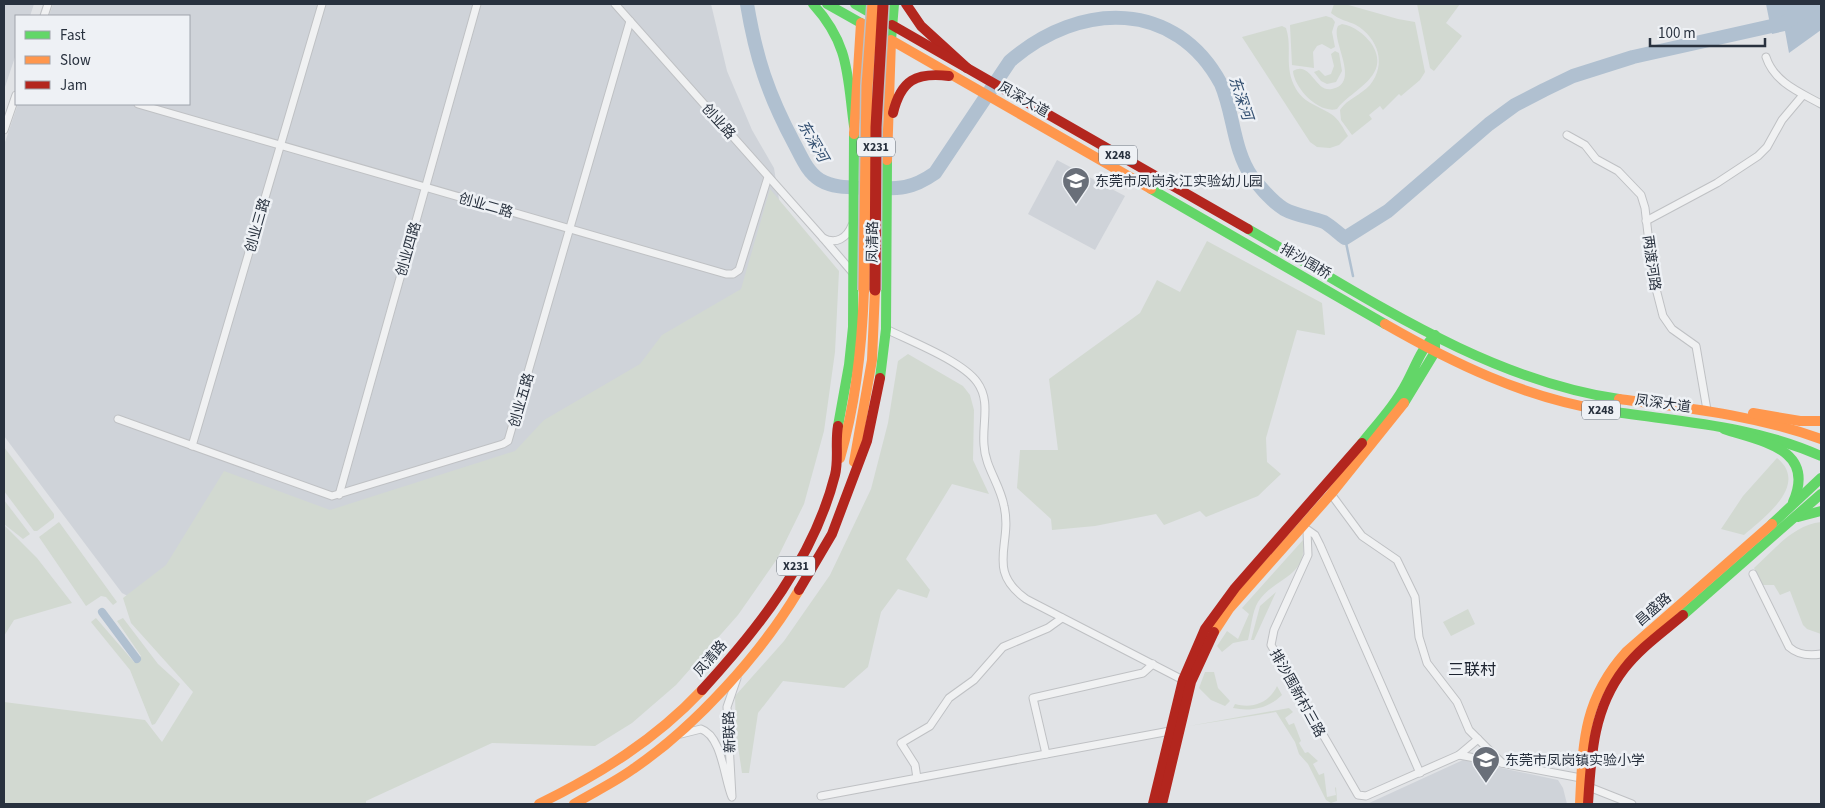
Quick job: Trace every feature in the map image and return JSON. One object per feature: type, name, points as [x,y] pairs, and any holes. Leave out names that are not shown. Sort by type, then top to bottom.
[{"type":"main road","points":[[812,4],[835,32],[844,53],[848,68],[850,102],[854,126]]},
{"type":"main road","name":"凤深大道","points":[[827,4],[1205,221]]},
{"type":"main road","name":"凤清路","points":[[539,804],[589,778],[634,750],[684,707],[729,660],[766,612],[804,552],[823,510],[847,437],[860,364],[870,290],[883,4]]},
{"type":"main road","name":"凤清路","points":[[574,804],[638,766],[676,736],[742,669],[776,626],[820,558],[837,521],[852,476],[867,441],[874,413],[886,328],[888,96],[894,4]]},
{"type":"main road","points":[[906,4],[921,26],[967,68]]},
{"type":"main road","name":"凤清路","points":[[836,472],[837,435],[852,342],[854,126],[863,5]]},
{"type":"main road","name":"凤清路","points":[[852,476],[872,360],[867,86],[863,5]]},
{"type":"main road","name":"凤深大道","points":[[863,5],[892,25],[1210,207]]},
{"type":"main road","points":[[888,127],[896,97],[909,81],[931,74],[958,79]]},
{"type":"main road","name":"排沙围桥","points":[[1210,207],[1396,313]]},
{"type":"main road","name":"排沙围桥","points":[[1205,221],[1393,328]]},
{"type":"main road","name":"凤深大道","points":[[1396,313],[1482,360],[1551,385],[1606,397],[1725,413],[1776,424],[1821,439]]},
{"type":"main road","name":"凤深大道","points":[[1393,328],[1435,352],[1494,381],[1546,398],[1602,410],[1717,426],[1785,441],[1821,456]]},
{"type":"main road","points":[[1153,804],[1183,680],[1196,645],[1214,615],[1392,406],[1407,383],[1424,346],[1435,335]]},
{"type":"main road","points":[[1162,804],[1186,698],[1203,651],[1229,609],[1305,528],[1407,400],[1435,352],[1435,335]]},
{"type":"main road","points":[[1725,413],[1744,411],[1800,421],[1821,421]]},
{"type":"main road","points":[[1717,426],[1739,436],[1778,446],[1789,455],[1796,466],[1798,481],[1792,503]]},
{"type":"main road","name":"昌盛路","points":[[1588,804],[1585,782],[1587,716],[1598,690],[1613,666],[1821,478]]},
{"type":"main road","name":"昌盛路","points":[[1580,804],[1596,722],[1602,702],[1617,675],[1641,650],[1821,494]]},
{"type":"main road","points":[[1790,521],[1821,512]]},
{"type":"street","name":"创业三路","points":[[192,446],[322,4]]},
{"type":"street","name":"创业四路","points":[[338,495],[477,4]]},
{"type":"street","name":"创业路","points":[[615,4],[853,273]]},
{"type":"street","name":"创业五路","points":[[118,419],[325,495],[338,495],[508,441],[630,21]]},
{"type":"street","points":[[1766,57],[1774,74],[1803,95],[1821,104]]},
{"type":"street","points":[[1646,221],[1717,183],[1758,156],[1767,148],[1782,120],[1803,95]]},
{"type":"street","points":[[4,130],[15,98]]},
{"type":"street","name":"创业二路","points":[[141,105],[726,274],[733,274],[738,270],[768,176]]},
{"type":"street","name":"两渡河路","points":[[1568,135],[1585,145],[1596,159],[1612,166],[1630,181],[1644,201],[1657,300],[1666,323],[1696,346],[1707,410]]},
{"type":"street","points":[[823,238],[832,242],[841,239],[848,232],[853,220]]},
{"type":"street","points":[[886,328],[964,369],[978,383],[985,402],[985,453],[1005,507],[1002,559],[1004,572],[1010,586],[1018,593],[1062,618],[1183,680]]},
{"type":"street","points":[[1331,494],[1362,536],[1397,560],[1417,602],[1419,637],[1427,663],[1432,672],[1457,702],[1465,725],[1502,763]]},
{"type":"street","points":[[1305,528],[1315,535],[1320,545],[1420,773],[1460,755],[1478,739]]},
{"type":"street","name":"排沙围新村三路","points":[[1305,528],[1308,555],[1274,630],[1270,646],[1358,795],[1366,796],[1420,773]]},
{"type":"street","points":[[1753,574],[1789,647],[1795,652],[1803,654],[1821,654]]},
{"type":"street","points":[[917,778],[915,765],[901,743],[930,726],[949,698],[974,680],[1003,647],[1048,628],[1062,618]]},
{"type":"street","points":[[1046,754],[1033,698],[1143,673],[1153,664]]},
{"type":"street","name":"新联路","points":[[733,801],[727,707],[732,689],[742,669]]},
{"type":"street","name":"新联路","points":[[676,736],[694,729],[707,731],[712,735],[717,745],[733,801]]},
{"type":"street","points":[[822,796],[1170,731]]},
{"type":"street","points":[[1460,755],[1585,782],[1632,804]]},
{"type":"shaded area","points":[[4,4],[34,4],[30,15],[15,15],[15,57],[4,90]]},
{"type":"shaded area","points":[[53,4],[711,4],[727,71],[752,130],[774,168],[789,262],[774,356],[165,616],[122,593],[4,436],[4,145],[18,105],[190,105],[190,15],[49,15]]},
{"type":"shaded area","points":[[1334,4],[1345,4],[1415,22],[1425,72],[1420,80],[1401,96],[1399,94],[1383,110],[1380,106],[1369,115],[1372,119],[1352,135],[1341,120],[1340,110],[1346,103],[1370,85],[1378,69],[1378,52],[1375,44],[1364,30],[1331,13]]},
{"type":"shaded area","points":[[1417,4],[1460,4],[1446,23],[1462,36],[1434,71],[1430,68]]},
{"type":"shaded area","points":[[1326,16],[1332,18],[1335,22],[1332,32],[1335,47],[1331,49],[1322,44],[1317,46],[1313,52],[1314,68],[1292,65],[1290,25]]},
{"type":"shaded area","points":[[1342,24],[1355,29],[1371,43],[1376,54],[1377,64],[1374,73],[1368,81],[1337,109],[1330,110],[1315,104],[1303,92],[1294,78],[1293,71],[1304,70],[1326,89],[1332,89],[1341,85],[1345,70],[1337,32],[1338,26]]},
{"type":"shaded area","points":[[1282,26],[1286,28],[1288,36],[1289,65],[1292,81],[1303,98],[1331,114],[1339,121],[1348,136],[1339,145],[1330,148],[1317,147],[1310,142],[1242,37]]},
{"type":"shaded area","points":[[1335,51],[1339,53],[1342,71],[1336,82],[1327,84],[1321,81],[1314,72],[1319,70],[1325,76],[1331,74],[1334,66],[1331,54]]},
{"type":"shaded area","name":"东莞市凤岗永江实验幼儿园","points":[[1057,160],[1125,196],[1095,250],[1028,214]]},
{"type":"shaded area","points":[[770,189],[839,271],[835,352],[824,431],[804,504],[777,559],[738,615],[676,685],[632,723],[595,746],[492,743],[366,801],[366,804],[4,804],[4,702],[145,720],[162,742],[193,692],[131,623],[123,598],[166,565],[224,471],[330,510],[515,451],[544,420],[640,364],[662,335],[741,289]]},
{"type":"shaded area","points":[[1207,241],[1322,303],[1325,335],[1297,330],[1266,438],[1267,462],[1281,474],[1258,496],[1206,517],[1200,511],[1164,525],[1156,514],[1095,526],[1052,530],[1051,519],[1017,488],[1020,450],[1058,450],[1049,379],[1140,313],[1157,280],[1180,292]]},
{"type":"shaded area","points":[[908,354],[963,386],[970,395],[974,410],[973,460],[989,494],[952,484],[906,559],[930,590],[927,598],[898,589],[881,612],[868,667],[844,688],[783,681],[758,713],[749,773],[742,773],[736,733],[735,696],[784,641],[830,575],[871,489],[888,423],[898,361]]},
{"type":"shaded area","points":[[4,447],[54,514],[54,518],[37,531],[34,531],[4,491]]},
{"type":"shaded area","points":[[1777,458],[1786,468],[1788,479],[1786,490],[1780,500],[1762,520],[1744,535],[1721,529],[1743,496]]},
{"type":"shaded area","points":[[4,500],[30,534],[23,539],[4,524]]},
{"type":"shaded area","points":[[59,522],[117,602],[113,605],[106,597],[101,596],[86,606],[39,537]]},
{"type":"shaded area","points":[[1821,522],[1821,634],[1807,629],[1803,625],[1790,591],[1780,595],[1774,585],[1762,585],[1754,568],[1784,539],[1802,528]]},
{"type":"shaded area","points":[[4,525],[37,558],[72,603],[14,620],[4,636]]},
{"type":"shaded area","points":[[1303,540],[1303,553],[1295,570],[1272,587],[1258,602],[1248,640],[1233,643],[1222,652],[1217,646],[1227,631],[1238,639],[1249,614],[1242,608]]},
{"type":"shaded area","points":[[1276,592],[1254,640],[1251,640],[1260,606]]},
{"type":"shaded area","points":[[1468,609],[1475,624],[1451,636],[1443,622]]},
{"type":"shaded area","points":[[96,618],[134,662],[141,656],[117,621],[123,618],[158,664],[180,684],[155,724],[152,725],[130,670],[91,622]]},
{"type":"shaded area","points":[[1205,672],[1214,672],[1218,688],[1230,701],[1225,706],[1211,700],[1199,688]]},
{"type":"shaded area","points":[[1277,686],[1282,695],[1266,706],[1253,709],[1233,708],[1235,704],[1248,706],[1265,700],[1274,692]]},
{"type":"shaded area","points":[[1289,708],[1293,712],[1285,718],[1289,725],[1294,723],[1301,741],[1299,743],[1305,753],[1308,752],[1318,761],[1313,764],[1319,775],[1324,773],[1327,797],[1336,795],[1336,787],[1337,801],[1331,803],[1326,800],[1308,764],[1299,754],[1295,742],[1276,712],[1189,726]]},
{"type":"shaded area","name":"东莞市凤岗镇实验小学","points":[[1463,760],[1558,780],[1563,788],[1567,804],[1367,804]]},
{"type":"water","points":[[1766,4],[1821,4],[1821,30],[1789,53],[1785,31],[1772,34]]},
{"type":"waterway","name":"东深河","points":[[747,4],[754,42],[777,108],[808,168],[815,177],[826,183],[845,187],[890,188],[905,187],[927,178],[935,173],[1010,61],[1038,41],[1067,27],[1096,19],[1125,18],[1153,24],[1179,36],[1202,56],[1221,84],[1229,107],[1237,144],[1252,177],[1279,206],[1294,213],[1324,222],[1345,238],[1388,211],[1489,124],[1515,105],[1544,90],[1573,76],[1633,57],[1785,23],[1812,4]]},
{"type":"waterway","points":[[1345,238],[1353,276]]},
{"type":"waterway","points":[[102,612],[137,659]]},
{"type":"traffic: fast","points":[[813,4],[834,33],[845,61],[854,126]]},
{"type":"traffic: fast","points":[[827,4],[891,40],[894,4]]},
{"type":"traffic: fast","points":[[855,4],[881,19]]},
{"type":"traffic: fast","points":[[838,426],[849,365],[853,327],[854,134]]},
{"type":"traffic: fast","points":[[880,378],[886,329],[887,160]]},
{"type":"traffic: fast","points":[[1151,189],[1385,324]]},
{"type":"traffic: fast","points":[[1248,229],[1381,307],[1426,332],[1473,354],[1520,373],[1569,389],[1619,399]]},
{"type":"traffic: fast","points":[[1362,443],[1397,398],[1422,352],[1435,335],[1435,352],[1404,403]]},
{"type":"traffic: fast","points":[[1602,410],[1686,421],[1740,431],[1794,445],[1821,456]]},
{"type":"traffic: fast","points":[[1724,429],[1768,443],[1791,458],[1797,470],[1798,484],[1793,502]]},
{"type":"traffic: fast","points":[[1772,524],[1821,478]]},
{"type":"traffic: fast","points":[[1683,615],[1821,494]]},
{"type":"traffic: fast","points":[[1798,517],[1821,511]]},
{"type":"traffic: slow","points":[[864,290],[867,86],[873,4]]},
{"type":"traffic: slow","points":[[854,134],[861,23]]},
{"type":"traffic: slow","points":[[887,160],[891,40],[1151,189]]},
{"type":"traffic: slow","points":[[840,458],[846,437],[857,375],[862,333],[864,290]]},
{"type":"traffic: slow","points":[[854,462],[872,360],[875,290]]},
{"type":"traffic: slow","points":[[1385,324],[1436,352],[1489,377],[1544,397],[1602,410]]},
{"type":"traffic: slow","points":[[1619,399],[1696,409],[1746,418],[1821,439]]},
{"type":"traffic: slow","points":[[1214,632],[1229,609],[1331,494],[1404,403]]},
{"type":"traffic: slow","points":[[1753,413],[1800,421],[1821,421]]},
{"type":"traffic: slow","points":[[1580,804],[1582,761],[1588,723],[1601,687],[1612,670],[1626,652],[1772,524]]},
{"type":"traffic: slow","points":[[574,804],[633,769],[656,752],[703,711],[766,639],[799,590]]},
{"type":"traffic: slow","points":[[539,804],[584,781],[626,754],[665,725],[702,690]]},
{"type":"traffic: jam","points":[[875,290],[876,127],[883,4]]},
{"type":"traffic: jam","points":[[906,4],[921,26],[967,68]]},
{"type":"traffic: jam","points":[[892,25],[1248,229]]},
{"type":"traffic: jam","points":[[893,113],[900,93],[912,81],[927,75],[949,76]]},
{"type":"traffic: jam","points":[[799,590],[832,534],[867,441],[880,378]]},
{"type":"traffic: jam","points":[[702,690],[764,617],[799,563],[826,506],[835,475],[838,426]]},
{"type":"traffic: jam","points":[[1153,804],[1183,680],[1205,629],[1235,588],[1362,443]]},
{"type":"traffic: jam","points":[[1588,804],[1596,734],[1606,700],[1614,684],[1637,654],[1683,615]]},
{"type":"traffic: jam","points":[[1162,804],[1191,682],[1214,632]]},
{"type":"place","name":"东莞市凤岗永江实验幼儿园","points":[[1076,205]]},
{"type":"place","name":"东莞市凤岗镇实验小学","points":[[1486,784]]},
{"type":"district","name":"三联村","points":[[1472,669]]}]
